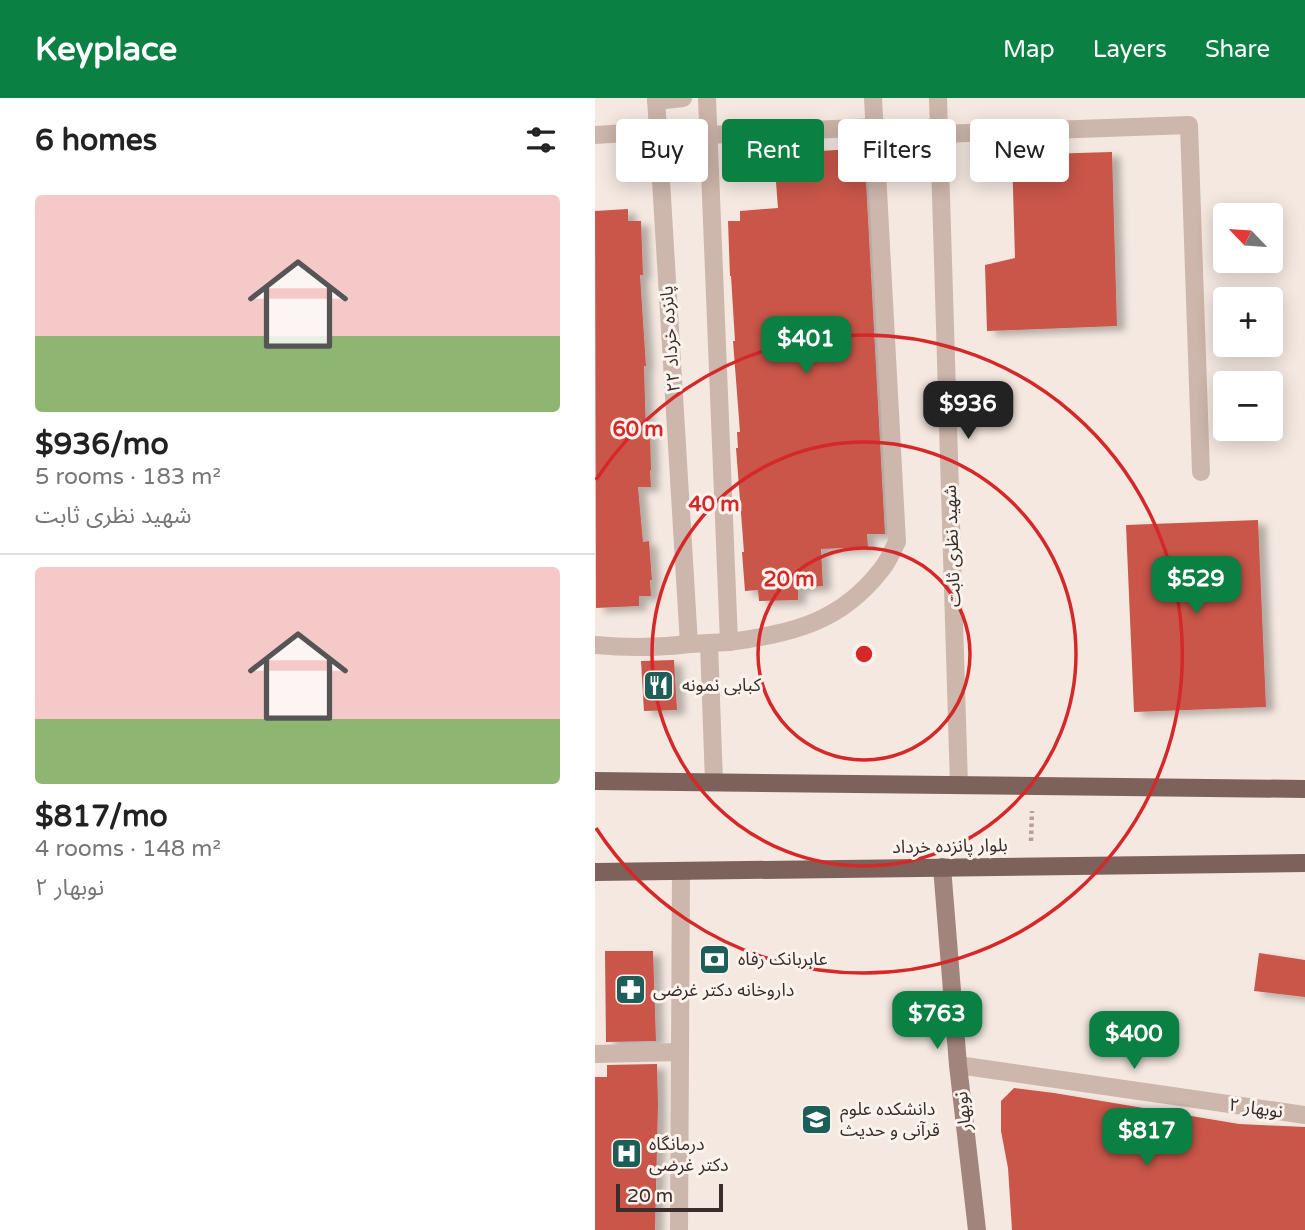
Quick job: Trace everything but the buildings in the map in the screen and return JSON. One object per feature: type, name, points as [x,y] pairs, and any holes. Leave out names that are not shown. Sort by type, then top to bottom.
[{"type":"main road","points":[[595,781],[1305,789]]},
{"type":"main road","name":"بلوار پانزده خرداد","points":[[595,872],[1305,863]]},
{"type":"street","points":[[656,99],[683,98]]},
{"type":"street","points":[[707,98],[729,642]]},
{"type":"street","points":[[873,98],[874,119]]},
{"type":"street","name":"شهید نظری ثابت","points":[[938,98],[939,119]]},
{"type":"street","name":"پانزده خرداد ۲۲","points":[[656,99],[657,119]]},
{"type":"street","points":[[956,133],[1189,125],[1201,472]]},
{"type":"street","points":[[709,135],[838,129]]},
{"type":"street","points":[[595,135],[616,134]]},
{"type":"street","name":"پانزده خرداد ۲۲","points":[[661,182],[689,645]]},
{"type":"street","points":[[595,645],[619,648],[660,647],[773,636],[808,626],[837,612],[861,593],[883,568],[897,542],[878,182]]},
{"type":"street","name":"شهید نظری ثابت","points":[[940,182],[959,785]]},
{"type":"street","points":[[709,644],[714,782]]},
{"type":"street","name":"نوبهار","points":[[942,867],[958,1065],[977,1230]]},
{"type":"street","points":[[679,1230],[681,871]]},
{"type":"street","points":[[595,1054],[680,1052]]},
{"type":"street","name":"نوبهار ۲","points":[[958,1065],[1305,1115]]},
{"type":"path","points":[[1030,867],[1033,786]]},
{"type":"place","name":"کبابی نمونه","points":[[659,685]]},
{"type":"place","name":"عابربانک رفاه","points":[[715,959]]},
{"type":"place","name":"داروخانه دکتر غرضی","points":[[630,990]]},
{"type":"place","name":"دانشکده علوم قرآنی و حدیث","points":[[817,1119]]},
{"type":"place","name":"درمانگاه دکتر غرضی","points":[[626,1154]]}]
